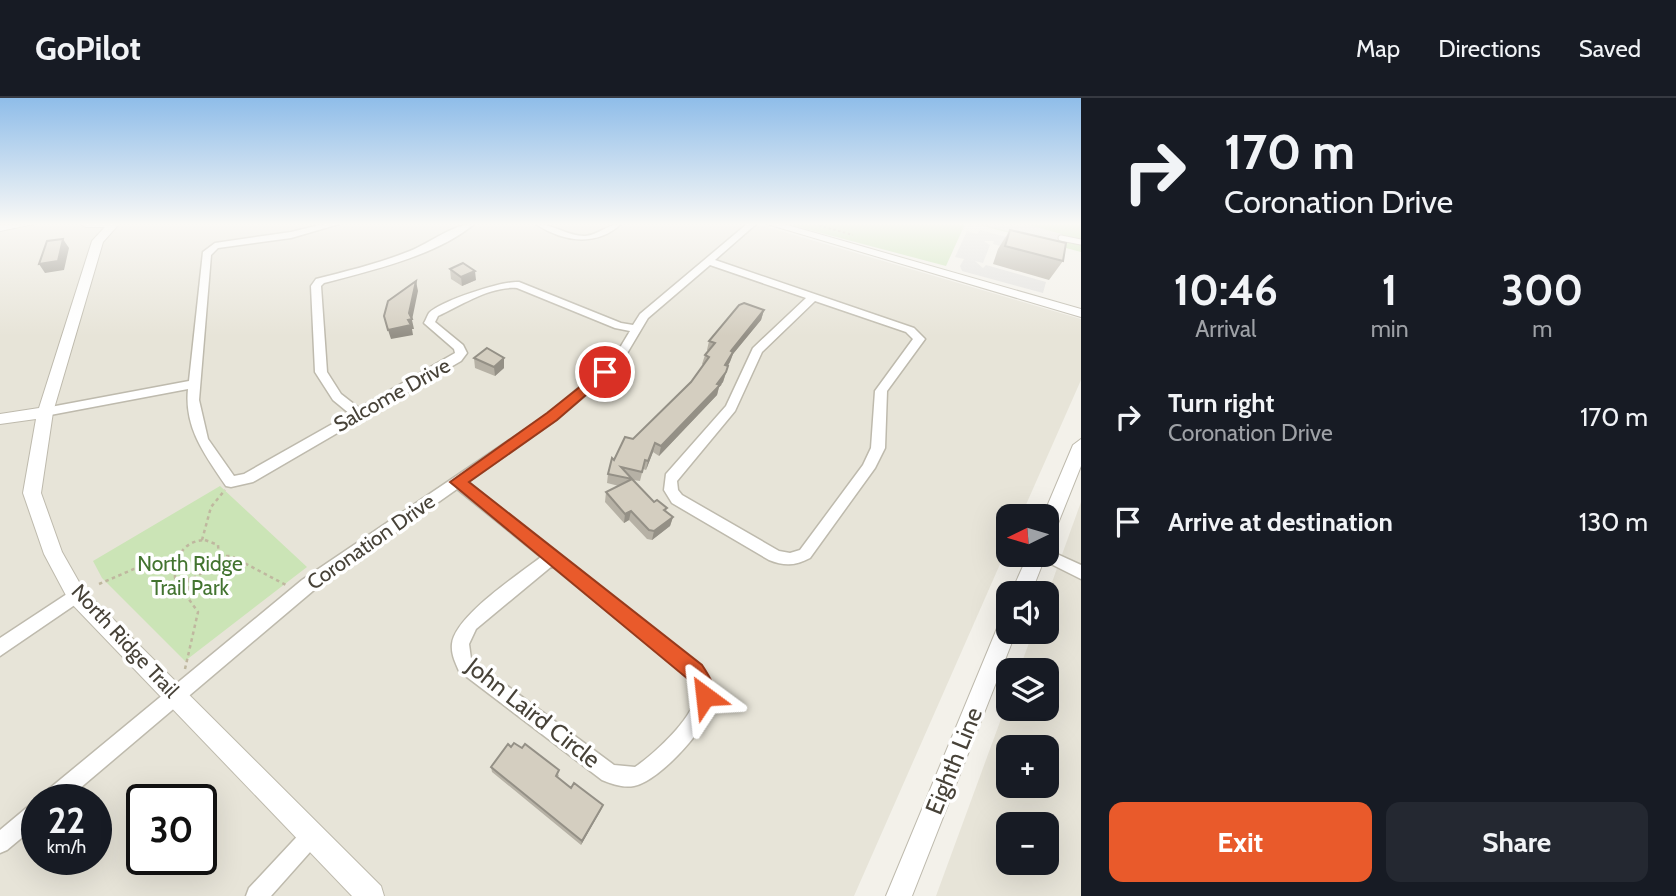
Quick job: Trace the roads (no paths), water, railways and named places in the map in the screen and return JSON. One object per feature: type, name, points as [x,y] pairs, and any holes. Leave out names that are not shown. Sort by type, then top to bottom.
[{"type":"street","name":"North Ridge Trail","points":[[92,261],[45,412],[32,493],[53,554],[76,595],[371,896]]},
{"type":"street","points":[[0,419],[193,384],[205,261]]},
{"type":"street","points":[[357,413],[337,397],[321,372],[316,285],[320,281],[344,278],[396,261]]},
{"type":"street","name":"Coronation Drive","points":[[70,784],[308,585],[552,417],[605,372],[622,353],[634,328],[658,302],[709,261]]},
{"type":"street","points":[[710,261],[910,330],[919,339],[881,391],[878,447],[868,468],[806,554],[796,559],[785,559],[774,556],[677,499],[670,492],[669,484],[671,478],[732,408],[757,350],[813,297]]},
{"type":"street","points":[[901,261],[1081,313]]},
{"type":"street","name":"Salcome Drive","points":[[193,384],[202,440],[231,482],[248,478],[457,358],[461,353],[459,347],[429,323],[434,314],[510,282],[620,326],[634,328]]},
{"type":"street","points":[[1057,504],[1081,445]]},
{"type":"street","name":"John Laird Circle","points":[[458,482],[552,557],[695,672],[702,682],[705,696],[701,709],[659,761],[639,775],[622,778],[609,773],[465,665],[459,651],[461,637],[470,624],[552,557]]},
{"type":"street","points":[[1059,561],[1081,572]]},
{"type":"street","points":[[0,648],[76,595]]},
{"type":"street","name":"Eighth Line","points":[[899,896],[1001,644]]},
{"type":"street","points":[[0,843],[21,825]]},
{"type":"street","points":[[257,896],[312,835]]},
{"type":"park label","name":"North Ridge Trail Park","points":[[190,576]]}]
